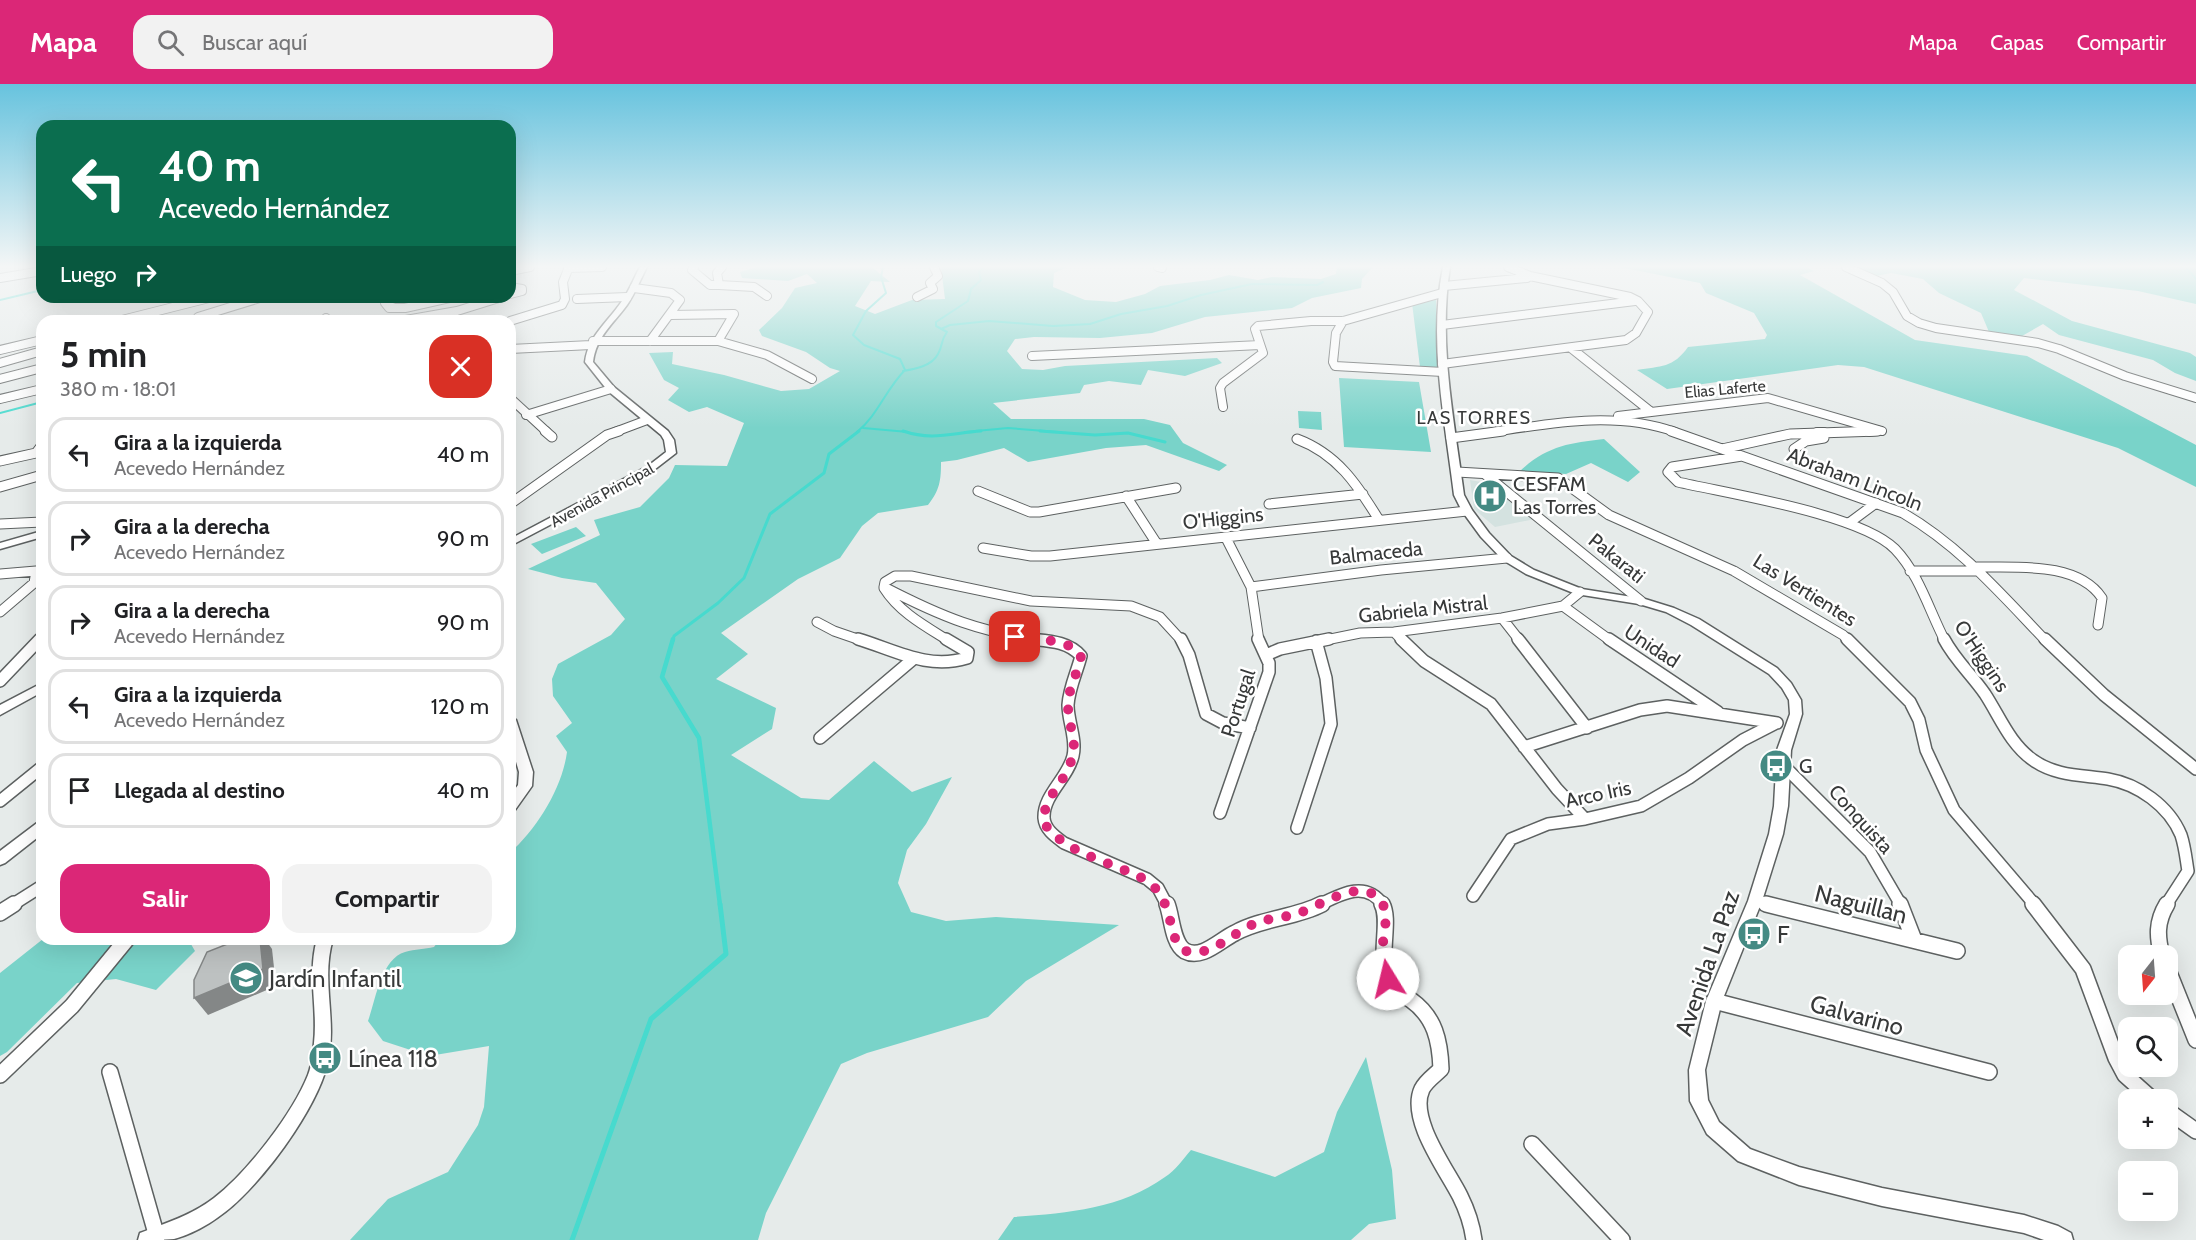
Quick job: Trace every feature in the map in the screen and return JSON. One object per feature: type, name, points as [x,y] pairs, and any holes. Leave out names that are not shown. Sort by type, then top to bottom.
[{"type":"street","points":[[592,343],[609,321]]},
{"type":"street","points":[[650,342],[666,321]]},
{"type":"street","points":[[718,341],[730,321]]},
{"type":"street","points":[[1343,321],[1336,333],[1333,362],[1335,366],[1443,368],[1631,338],[1642,321]]},
{"type":"street","points":[[1223,407],[1220,388],[1223,382],[1262,356],[1255,329],[1266,324],[1343,321]]},
{"type":"street","points":[[1442,321],[1443,368],[1451,438],[1459,495],[1467,512]]},
{"type":"street","points":[[1442,325],[1475,321]]},
{"type":"street","points":[[1915,321],[1936,328],[2038,343],[2126,376],[2196,398]]},
{"type":"street","points":[[0,350],[36,341]]},
{"type":"street","points":[[516,349],[592,343],[718,341],[743,345],[798,369],[812,378]]},
{"type":"street","name":"Avenida Principal","points":[[516,539],[668,457],[672,448],[665,433],[611,389],[589,362],[592,343]]},
{"type":"street","points":[[1032,356],[1260,345]]},
{"type":"street","points":[[1571,348],[1650,411]]},
{"type":"street","points":[[0,363],[36,353]]},
{"type":"street","points":[[0,379],[36,370]]},
{"type":"street","points":[[526,415],[611,389]]},
{"type":"street","points":[[0,399],[36,390]]},
{"type":"street","name":"Elias Laferte","points":[[1604,420],[1650,411],[1768,398],[1882,431],[1857,435]]},
{"type":"street","points":[[516,404],[552,437]]},
{"type":"street","points":[[516,500],[607,435],[647,420]]},
{"type":"street","name":"Abraham Lincoln","points":[[1451,438],[1604,420],[1655,425],[1876,502],[1927,526],[1979,569],[2054,648],[2116,705],[2196,769]]},
{"type":"street","points":[[1722,449],[1750,440],[1801,432],[1857,435]]},
{"type":"street","points":[[1794,449],[1816,438],[1844,439],[1857,435]]},
{"type":"street","points":[[1297,439],[1314,444],[1341,463],[1379,520]]},
{"type":"street","points":[[0,461],[36,453]]},
{"type":"street","name":"O'Higgins","points":[[1742,456],[1672,467],[1668,472],[1678,482],[1849,523],[1873,533],[1892,545],[1910,571],[1951,651],[1981,690],[2011,740],[2024,754],[2052,771],[2069,776],[2111,779],[2134,786],[2157,802],[2179,831],[2188,871],[2176,893],[2158,915],[2156,939],[2158,945]]},
{"type":"street","name":"Las Vertientes","points":[[1457,472],[1558,478],[1609,515],[1766,587],[1843,634],[1910,702],[1919,720],[1926,750],[1954,810],[2053,927],[2083,969],[2116,1059],[2125,1075],[2141,1089]]},
{"type":"street","name":"Pakarati","points":[[1486,475],[1641,602]]},
{"type":"street","points":[[0,487],[36,477]]},
{"type":"street","points":[[978,491],[1030,512],[1064,509],[1176,488]]},
{"type":"street","points":[[1269,504],[1362,494]]},
{"type":"street","points":[[1126,496],[1157,544]]},
{"type":"street","points":[[1849,523],[1876,502]]},
{"type":"street","name":"O'Higgins","points":[[983,548],[1040,556],[1467,512]]},
{"type":"street","name":"Avenida La Paz","points":[[1467,512],[1507,558],[1530,572],[1580,592],[1641,602],[1670,610],[1695,622],[1773,671],[1787,686],[1795,700],[1796,714],[1784,724],[1779,816],[1755,902],[1714,1001],[1697,1070],[1699,1101],[1713,1128],[1744,1155],[1799,1176],[1882,1197],[2024,1224],[2064,1240]]},
{"type":"street","points":[[0,524],[36,522]]},
{"type":"street","points":[[0,546],[36,536]]},
{"type":"street","name":"Portugal","points":[[1220,813],[1269,672],[1269,663],[1257,636],[1251,587],[1226,538]]},
{"type":"street","name":"Balmaceda","points":[[1251,587],[1381,570],[1507,558]]},
{"type":"street","points":[[1910,571],[2055,570],[2082,579],[2102,596],[2103,602],[2098,625]]},
{"type":"street","points":[[0,574],[36,571],[34,583],[0,612]]},
{"type":"street","points":[[884,587],[889,578],[910,576],[1025,599],[1076,605],[1130,606],[1150,612],[1167,622],[1186,648],[1193,663],[1206,714],[1223,723],[1250,728]]},
{"type":"street","points":[[817,622],[832,632],[912,660],[952,661],[963,660],[969,655],[888,596],[884,587]]},
{"type":"street","points":[[884,587],[964,626],[1006,636],[1068,645],[1077,650],[1081,656],[1070,691],[1068,706],[1075,742],[1073,757],[1047,806],[1044,823],[1053,834],[1071,846],[1128,871],[1158,888],[1171,917],[1173,936],[1178,946],[1187,951],[1200,953],[1257,922],[1295,914],[1336,897],[1362,890],[1381,900],[1384,908],[1383,944],[1388,979],[1398,992],[1430,1015],[1438,1033],[1441,1069],[1422,1089],[1420,1107],[1423,1125],[1431,1145],[1461,1197],[1472,1226],[1474,1240]]},
{"type":"street","name":"Gabriela Mistral","points":[[1266,655],[1280,649],[1360,633],[1394,632],[1502,618],[1563,606],[1580,592]]},
{"type":"street","name":"Unidad","points":[[1563,606],[1629,654],[1723,715]]},
{"type":"street","points":[[1502,618],[1587,728]]},
{"type":"street","points":[[1394,632],[1424,661],[1491,704],[1557,789],[1586,819]]},
{"type":"street","points":[[1297,828],[1331,724],[1326,678],[1316,641]]},
{"type":"street","points":[[0,681],[36,643]]},
{"type":"street","points":[[820,738],[912,660]]},
{"type":"street","points":[[0,711],[36,690]]},
{"type":"street","points":[[1524,747],[1640,710],[1666,706],[1784,724]]},
{"type":"street","name":"Arco Iris","points":[[1473,896],[1511,839],[1548,824],[1586,819],[1641,806],[1689,778],[1743,740],[1784,724]]},
{"type":"street","points":[[516,741],[525,772],[525,786],[516,798]]},
{"type":"street","name":"Conquista","points":[[1782,764],[1870,852],[1904,909],[1914,940]]},
{"type":"street","points":[[0,801],[36,772]]},
{"type":"street","points":[[0,859],[36,832]]},
{"type":"street","points":[[0,913],[36,890]]},
{"type":"street","name":"Naguillan","points":[[1755,902],[1957,951]]},
{"type":"street","points":[[0,1075],[72,1006],[122,945]]},
{"type":"street","points":[[110,1072],[152,1239],[204,1215],[223,1203],[244,1182],[290,1122],[316,1075],[320,1058],[324,1001],[318,973],[323,945]]},
{"type":"street","points":[[2178,995],[2196,1040]]},
{"type":"street","name":"Galvarino","points":[[1714,1001],[1989,1072]]},
{"type":"street","points":[[2178,1118],[2196,1131]]},
{"type":"street","points":[[1532,1144],[1622,1240]]},
{"type":"shaded area","points":[[768,321],[1192,321],[1152,333],[1100,338],[1015,339],[1007,351],[1022,369],[1043,370],[1065,366],[1217,358],[1222,363],[1185,376],[1148,370],[1141,385],[1109,381],[1084,385],[1080,393],[993,403],[1011,419],[1144,419],[1170,425],[1183,443],[1227,465],[1219,471],[1146,445],[1106,448],[1028,462],[1004,448],[941,462],[939,485],[928,505],[878,513],[862,526],[840,558],[798,579],[721,633],[748,654],[716,679],[776,708],[772,729],[731,755],[801,798],[829,800],[874,761],[912,792],[952,777],[926,824],[907,850],[898,883],[911,912],[946,921],[996,917],[1119,925],[1026,981],[988,1017],[867,1053],[841,1064],[766,1213],[758,1240],[350,1240],[388,1199],[448,1172],[478,1125],[484,1107],[489,1046],[429,1056],[383,1041],[368,1021],[380,981],[390,963],[405,952],[436,945],[516,945],[516,847],[539,820],[554,794],[567,752],[556,736],[572,723],[553,696],[552,679],[558,664],[611,635],[625,619],[596,583],[562,578],[528,569],[600,535],[594,520],[640,507],[669,478],[675,465],[727,466],[744,423],[707,407],[689,412],[668,400],[679,388],[664,380],[649,353],[673,352],[672,364],[724,375],[781,391],[809,389],[840,371],[830,368],[806,352],[762,336],[759,330]]},
{"type":"shaded area","points":[[1414,321],[1437,321],[1439,369],[1420,367]]},
{"type":"shaded area","points":[[1759,321],[1881,321],[1915,340],[2027,356],[2196,445],[2196,487],[2118,448],[1864,367],[1838,365],[1667,389],[1637,370],[1660,367],[1672,362],[1688,347],[1765,339],[1767,335]]},
{"type":"shaded area","points":[[1984,321],[2072,321],[2190,353],[2196,357],[2196,381],[2175,373],[2153,360],[2059,335],[2043,324],[2022,336],[1989,332]]},
{"type":"shaded area","points":[[1339,378],[1419,382],[1431,452],[1344,447]]},
{"type":"shaded area","points":[[1298,411],[1321,412],[1322,430],[1299,428]]},
{"type":"shaded area","points":[[1604,439],[1640,472],[1628,482],[1591,463],[1566,474],[1520,471],[1540,456],[1559,447]]},
{"type":"shaded area","name":"CESFAM Las Torres","points":[[1470,480],[1493,484],[1535,519],[1495,527],[1474,509]]},
{"type":"shaded area","points":[[576,527],[586,536],[542,554],[531,544]]},
{"type":"shaded area","points":[[36,945],[192,945],[195,951],[156,990],[116,979],[77,983],[7,1052],[0,1056],[0,973]]},
{"type":"shaded area","points":[[1366,1057],[1392,1170],[1396,1219],[1369,1224],[1351,1240],[998,1240],[1014,1217],[1093,1208],[1148,1188],[1176,1168],[1191,1150],[1275,1177],[1324,1152],[1337,1112]]},
{"type":"building","points":[[225,945],[261,945],[263,969],[194,998],[194,980],[207,952]]},
{"type":"waterway","points":[[861,321],[853,335],[864,345],[900,359],[904,371]]},
{"type":"waterway","points":[[938,321],[936,326],[941,329]]},
{"type":"waterway","points":[[941,329],[950,325],[989,321],[1053,326],[1090,324],[1099,321]]},
{"type":"waterway","points":[[904,371],[923,366],[935,358],[947,332],[941,329]]},
{"type":"waterway","points":[[857,432],[871,418],[892,385],[904,371]]},
{"type":"waterway","points":[[0,413],[36,404]]},
{"type":"waterway","points":[[863,428],[906,432]]},
{"type":"waterway","points":[[965,432],[1008,428],[1058,432]]},
{"type":"waterway","points":[[673,641],[674,636],[718,603],[744,578],[770,514],[824,473],[829,454],[859,431]]},
{"type":"waterway","points":[[906,432],[923,436],[942,436],[981,431]]},
{"type":"waterway","points":[[1040,431],[1095,435],[1128,433],[1165,442]]},
{"type":"waterway","points":[[673,639],[662,677],[699,738],[720,905]]},
{"type":"waterway","points":[[572,1240],[651,1019],[726,954],[720,904]]},
{"type":"place","name":"CESFAM Las Torres","points":[[1490,496]]},
{"type":"place","name":"G","points":[[1776,766]]},
{"type":"place","name":"F","points":[[1754,934]]},
{"type":"place","name":"Jardín Infantil","points":[[246,978]]},
{"type":"place","name":"Línea 118","points":[[325,1058]]},
{"type":"district","name":"LAS TORRES","points":[[1474,418]]},
{"type":"route","points":[[1015,637],[1068,645],[1077,650],[1081,656],[1070,691],[1068,706],[1075,742],[1073,757],[1052,794],[1044,815],[1044,823],[1049,830],[1071,846],[1132,873],[1158,888],[1171,917],[1173,936],[1178,946],[1187,951],[1200,953],[1257,922],[1310,910],[1324,901],[1347,893],[1362,890],[1373,894],[1381,900],[1384,908],[1383,944],[1388,979]]}]
